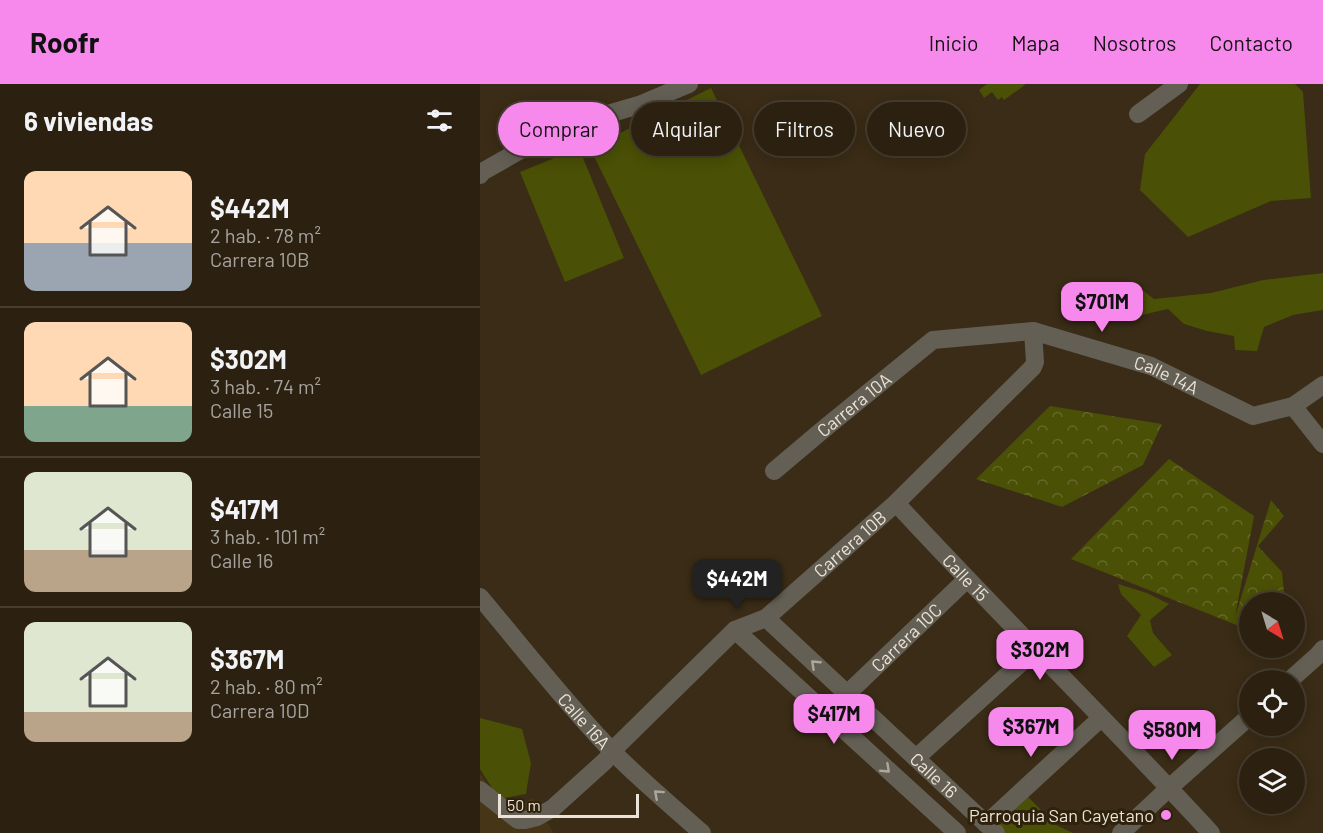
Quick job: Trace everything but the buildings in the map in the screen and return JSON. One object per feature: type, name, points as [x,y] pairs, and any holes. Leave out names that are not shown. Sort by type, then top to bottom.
[{"type":"street","points":[[480,175],[532,143],[577,123],[639,105],[689,84]]},
{"type":"street","points":[[1138,114],[1179,84]]},
{"type":"street","name":"Calle 14A","points":[[933,340],[1033,331],[1151,366],[1253,416],[1293,406]]},
{"type":"street","name":"Carrera 10B","points":[[480,790],[518,820],[537,817],[553,808],[605,761],[612,751],[735,630],[766,618],[896,503],[1034,367],[1033,331]]},
{"type":"street","name":"Carrera 10A","points":[[774,471],[933,340]]},
{"type":"street","points":[[1323,385],[1293,406],[1323,444]]},
{"type":"street","name":"Calle 15","points":[[896,503],[966,580],[1211,833]]},
{"type":"street","name":"Carrera 10C","points":[[847,694],[966,580]]},
{"type":"street","name":"Calle 16A","points":[[480,597],[612,751],[702,833]]},
{"type":"street","name":"Calle 16","points":[[766,618],[991,828]]},
{"type":"street","name":"Calle 16","points":[[735,630],[948,830]]},
{"type":"street","points":[[1301,670],[1323,649]]},
{"type":"street","points":[[916,758],[1035,650]]},
{"type":"street","points":[[991,828],[1101,718]]},
{"type":"street","points":[[1121,833],[1239,726]]},
{"type":"street","points":[[948,830],[967,806]]},
{"type":"shaded area","points":[[480,774],[509,813],[532,798],[554,833],[480,833]]},
{"type":"green space","points":[[987,84],[1025,85],[1004,100],[1002,97],[998,100],[992,92],[984,98],[979,90]]},
{"type":"green space","points":[[1200,84],[1295,84],[1303,92],[1311,198],[1271,201],[1188,237],[1140,190],[1145,154]]},
{"type":"green space","points":[[711,88],[718,102],[683,102]]},
{"type":"green space","points":[[631,128],[631,156],[742,156],[742,152],[822,316],[701,375],[594,156],[619,156],[619,134]]},
{"type":"green space","points":[[559,156],[582,156],[624,258],[565,282],[520,172]]},
{"type":"green space","points":[[1323,273],[1323,310],[1293,315],[1264,327],[1257,351],[1235,350],[1234,336],[1184,324],[1168,309],[1137,316],[1132,282],[1154,299],[1211,293],[1263,280]]},
{"type":"green space","points":[[1050,406],[1162,424],[1143,465],[1062,507],[976,479]]},
{"type":"green space","points":[[1169,459],[1254,516],[1235,617],[1239,604],[1239,626],[1071,559]]},
{"type":"green space","points":[[1271,500],[1284,516],[1258,546],[1282,572],[1284,592],[1243,592]]},
{"type":"green space","points":[[1118,584],[1147,593],[1169,604],[1150,620],[1153,633],[1172,655],[1154,667],[1127,636],[1141,615],[1121,594]]},
{"type":"green space","points":[[480,718],[522,729],[531,763],[526,794],[499,799],[480,769]]},
{"type":"green space","points":[[1028,797],[1056,825],[1073,833],[995,833],[993,831]]},
{"type":"place","name":"Parroquia San Cayetano","points":[[1166,815]]}]
